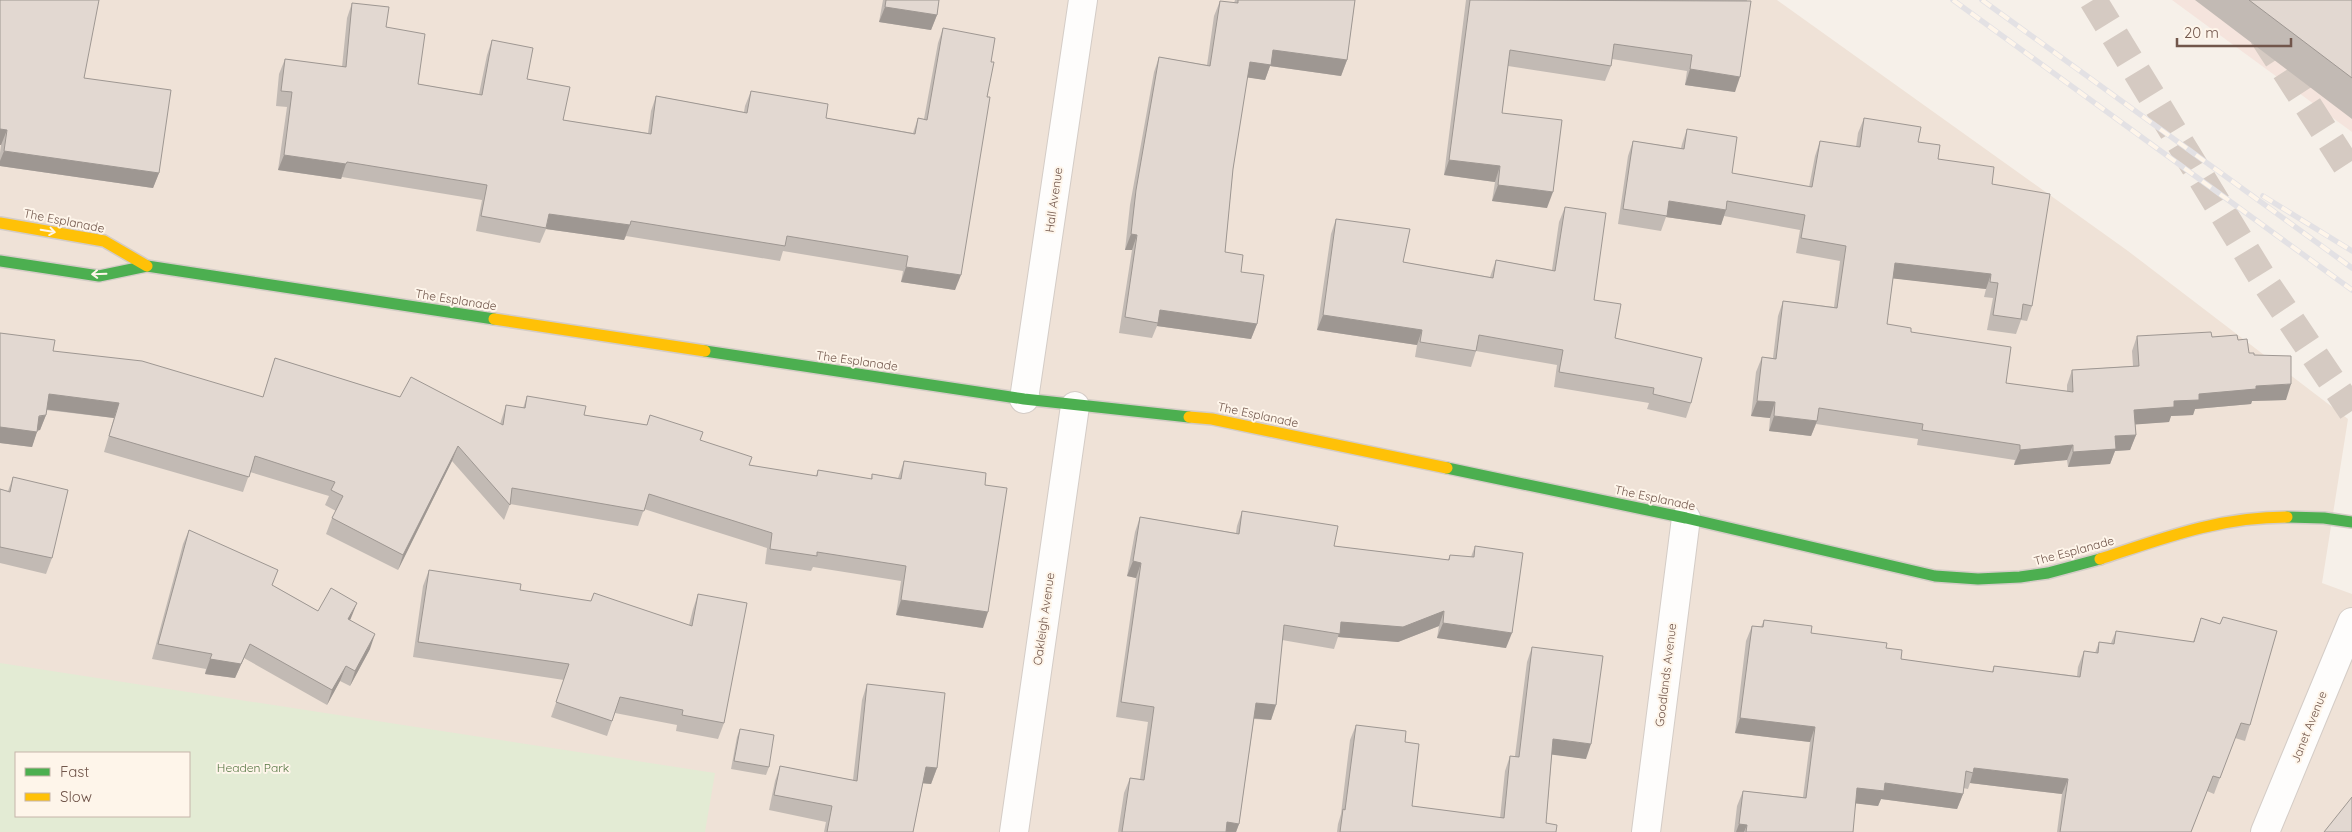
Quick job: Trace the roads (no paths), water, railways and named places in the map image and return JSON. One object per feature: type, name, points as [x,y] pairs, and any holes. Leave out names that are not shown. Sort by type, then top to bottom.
[{"type":"main road","name":"The Esplanade","points":[[0,223],[104,241],[147,266]]},
{"type":"main road","name":"The Esplanade","points":[[0,261],[99,276],[147,266],[1024,400],[1212,419],[1686,518],[1935,576],[1961,579],[1992,579],[2049,573],[2091,562],[2180,533],[2228,521],[2271,516],[2309,517],[2352,522]]},
{"type":"street","name":"Hall Avenue","points":[[1024,400],[1083,0]]},
{"type":"street","name":"Oakleigh Avenue","points":[[1014,832],[1075,406]]},
{"type":"street","name":"Goodlands Avenue","points":[[1646,832],[1686,518]]},
{"type":"street","name":"Janet Avenue","points":[[2265,832],[2352,622]]},
{"type":"tunnel","points":[[2093,0],[2265,282],[2352,411]]},
{"type":"tunnel","points":[[2240,0],[2352,174]]},
{"type":"railway","points":[[1953,0],[2352,290]]},
{"type":"railway","points":[[1982,0],[2352,268]]},
{"type":"railway","points":[[2263,196],[2352,251]]},
{"type":"park label","name":"Headen Park","points":[[253,768]]}]
